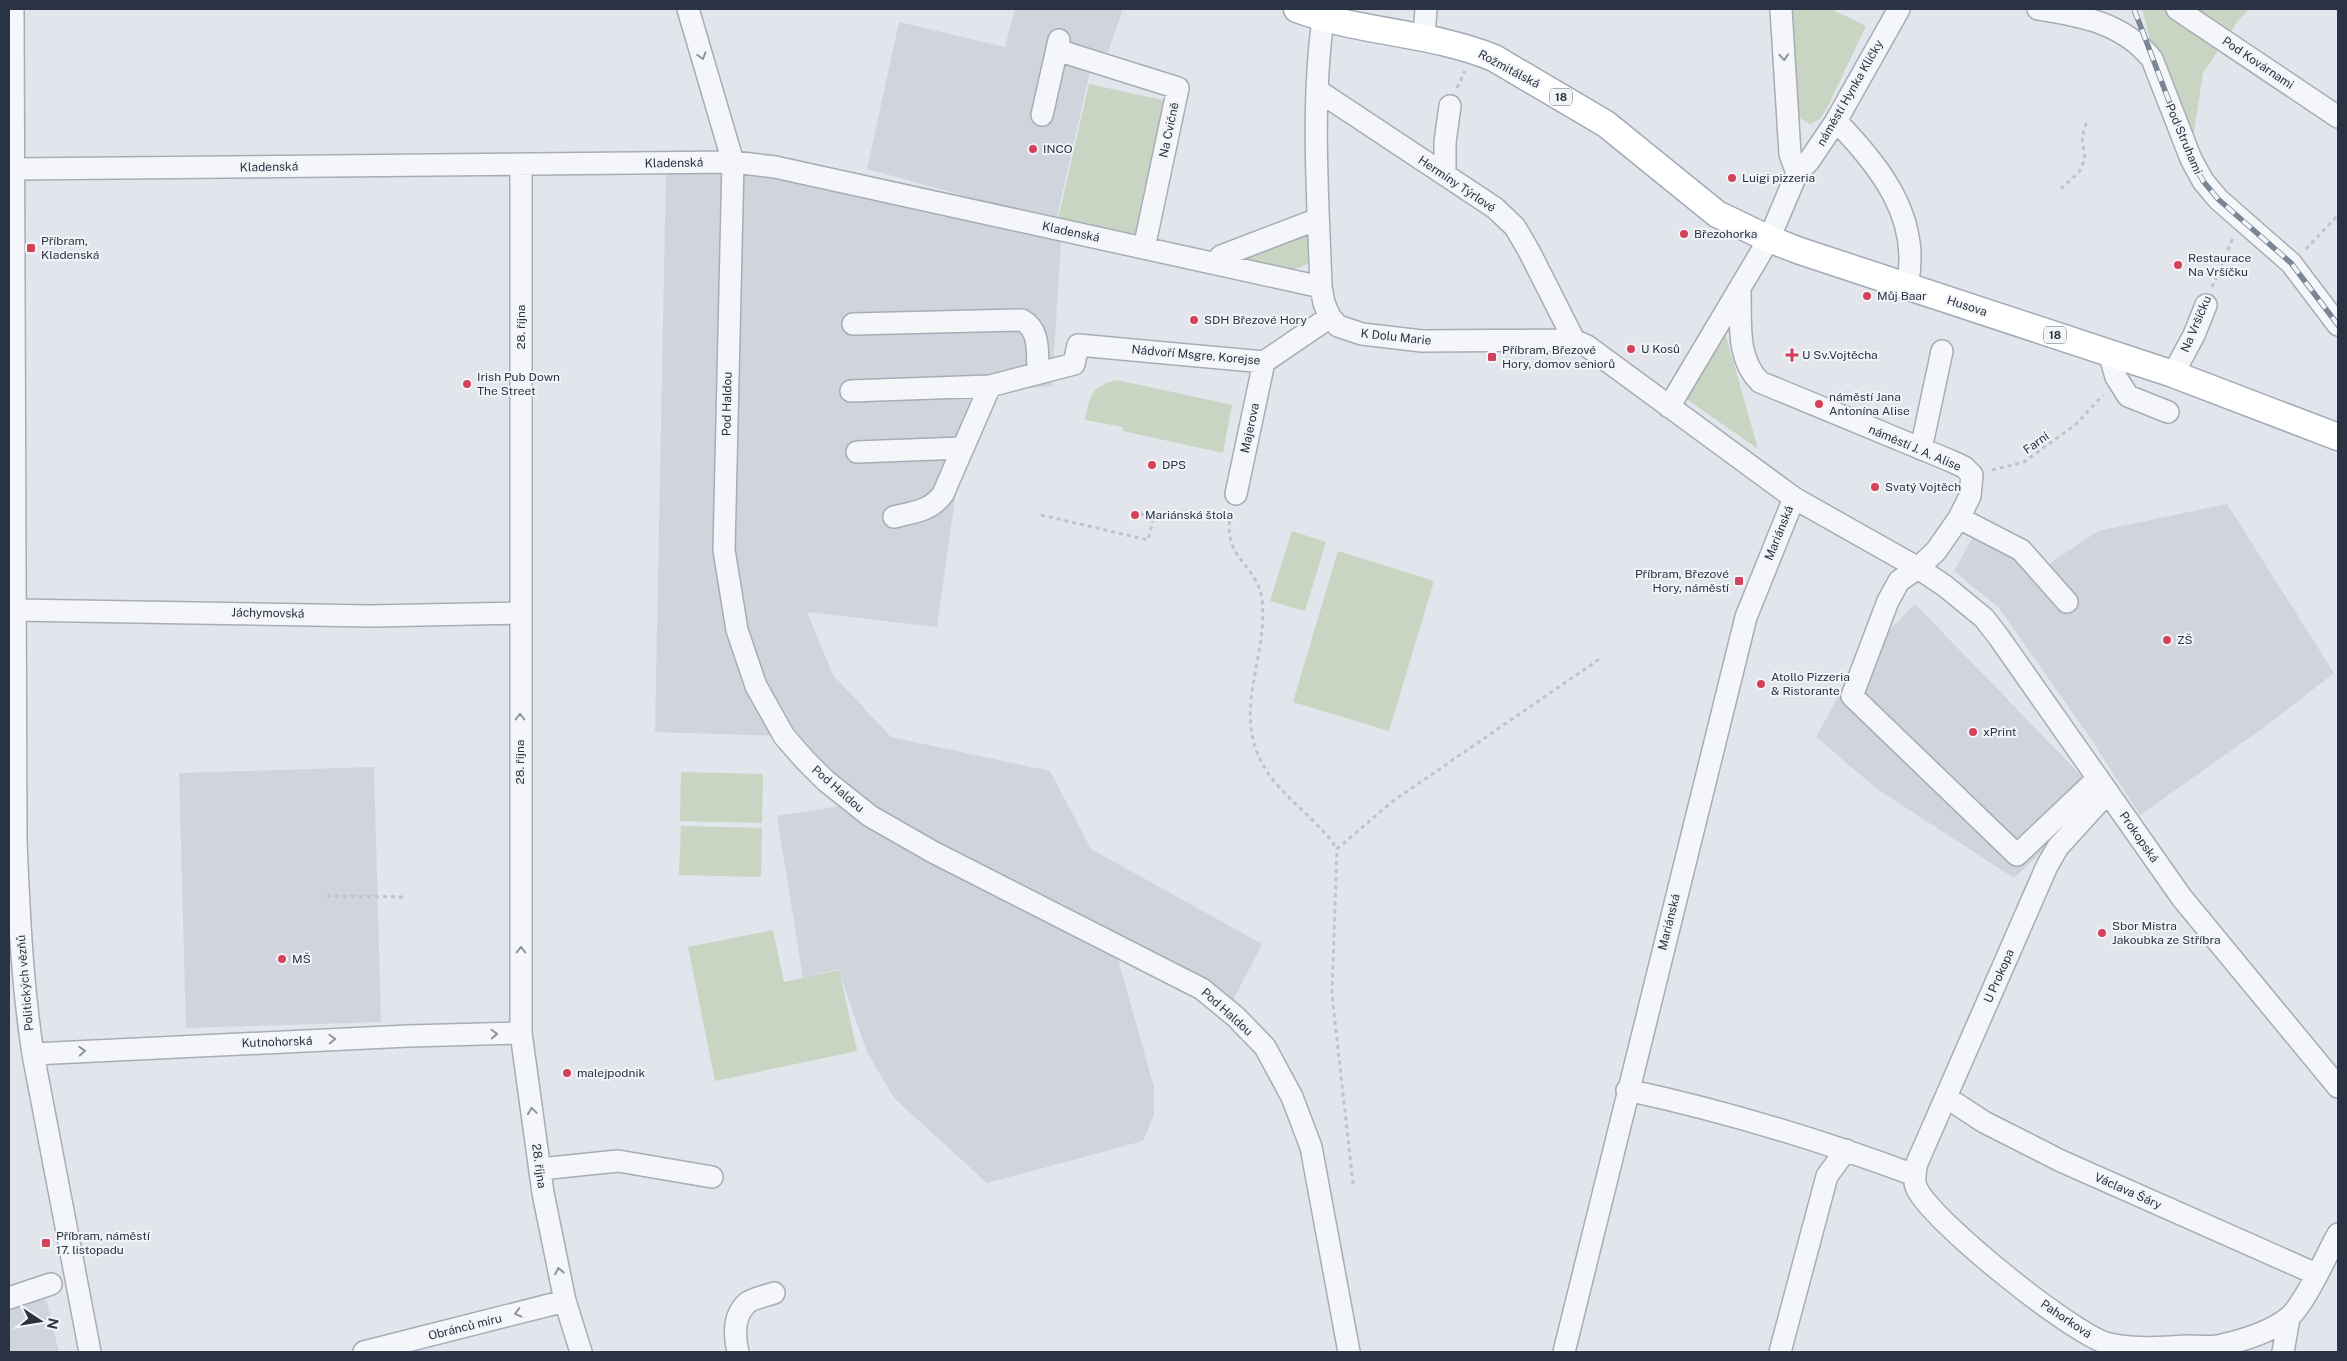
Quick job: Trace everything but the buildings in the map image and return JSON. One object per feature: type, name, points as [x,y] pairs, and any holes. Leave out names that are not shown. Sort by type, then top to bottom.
[{"type":"main road","name":"Rožmitálská","points":[[1297,9],[1323,19],[1424,37],[1475,50],[1494,58],[1606,124],[1705,205],[1734,223],[1769,239]]},
{"type":"main road","name":"Husova","points":[[1769,239],[1800,251],[2173,374],[2338,437]]},
{"type":"street","name":"Politických vězňů","points":[[13,9],[11,45],[13,169],[12,384],[15,610],[12,841],[26,1009],[90,1352]]},
{"type":"street","name":"Pod Haldou","points":[[688,9],[733,162],[724,550],[737,630],[756,686],[784,736],[804,759],[826,781],[870,816],[932,852],[1202,988],[1236,1017],[1265,1047],[1292,1097],[1311,1147],[1349,1352]]},
{"type":"street","points":[[1424,37],[1426,9]]},
{"type":"street","points":[[1781,9],[1790,154],[1797,173]]},
{"type":"street","name":"náměstí Hynka Kličky","points":[[1769,239],[1797,173],[1809,161],[1836,121],[1899,9]]},
{"type":"street","name":"Pod Struhami","points":[[2038,9],[2082,16],[2109,25],[2127,34],[2142,46],[2152,59],[2191,159],[2203,181],[2218,199],[2291,263],[2338,325]]},
{"type":"street","name":"Pod Kovárnami","points":[[2177,9],[2338,117]]},
{"type":"street","points":[[1323,19],[1317,90],[1318,219],[1321,287],[1324,303],[1330,317]]},
{"type":"street","name":"Na Cvičně","points":[[1042,115],[1058,45],[1178,88],[1144,248]]},
{"type":"street","name":"Hermíny Týrlové","points":[[1317,90],[1496,208],[1515,227],[1574,340]]},
{"type":"street","points":[[1444,175],[1445,142],[1450,106]]},
{"type":"street","points":[[1836,121],[1864,150],[1884,179],[1903,215],[1911,246],[1907,286]]},
{"type":"street","name":"Kladenská","points":[[13,169],[733,162],[775,166],[1321,287]]},
{"type":"street","name":"28. října","points":[[521,165],[521,1033],[540,1169],[565,1301],[581,1352]]},
{"type":"street","points":[[1215,264],[1221,256],[1318,219]]},
{"type":"street","points":[[1669,407],[1740,291],[1769,239]]},
{"type":"street","name":"náměstí J. A. Alise","points":[[1740,291],[1744,358],[1751,373],[1760,382],[1951,461],[1972,475],[1970,496],[1959,518],[1936,550],[1918,568],[1899,581],[1888,602],[1852,696],[2017,856],[2103,785]]},
{"type":"street","name":"Na Vršíčku","points":[[2173,374],[2194,335],[2206,304]]},
{"type":"street","name":"K Dolu Marie","points":[[1330,317],[1338,326],[1349,331],[1422,341],[1574,340]]},
{"type":"street","name":"Nádvoří Msgre. Korejse","points":[[1038,373],[1074,364],[1078,345],[1264,362],[1330,317]]},
{"type":"street","points":[[851,391],[990,386],[1038,373],[1036,335],[1031,324],[1022,320],[853,324]]},
{"type":"street","points":[[1574,340],[1587,346],[1794,498],[1918,568]]},
{"type":"street","points":[[1921,449],[1942,351]]},
{"type":"street","points":[[2109,353],[2116,377],[2128,396],[2168,412]]},
{"type":"street","name":"Majerova","points":[[1236,494],[1264,362]]},
{"type":"street","points":[[894,517],[928,509],[937,503],[943,494],[990,386]]},
{"type":"street","points":[[857,452],[962,448]]},
{"type":"street","name":"Mariánská","points":[[1564,1352],[1746,618],[1794,498]]},
{"type":"street","points":[[1959,518],[2021,550],[2066,602]]},
{"type":"street","name":"Prokopská","points":[[1918,568],[1945,586],[1984,618],[2182,898],[2338,1087]]},
{"type":"street","name":"Jáchymovská","points":[[15,610],[371,616],[520,613]]},
{"type":"street","name":"U Prokopa","points":[[1914,1175],[1917,1163],[2047,866],[2058,847],[2103,785]]},
{"type":"street","name":"Kutnohorská","points":[[33,1054],[360,1038],[521,1033]]},
{"type":"street","points":[[1628,1090],[1698,1105],[1846,1150],[1914,1175]]},
{"type":"street","name":"Václava Šáry","points":[[1946,1097],[1984,1122],[2061,1161],[2316,1274]]},
{"type":"street","points":[[1780,1352],[1827,1176],[1846,1150]]},
{"type":"street","points":[[540,1169],[618,1161],[712,1177]]},
{"type":"street","name":"Pahorková","points":[[1914,1175],[1916,1187],[1925,1202],[2012,1280],[2088,1335],[2108,1343],[2134,1348],[2221,1346],[2267,1331],[2289,1318],[2301,1304],[2338,1234]]},
{"type":"street","points":[[9,1298],[51,1284]]},
{"type":"street","points":[[738,1352],[735,1339],[736,1318],[748,1302],[774,1293]]},
{"type":"street","name":"Obránců míru","points":[[364,1352],[565,1301]]},
{"type":"street","points":[[2283,1352],[2289,1318]]},
{"type":"path","points":[[1450,106],[1475,50]]},
{"type":"path","points":[[2061,189],[2079,172],[2085,159],[2082,137],[2087,120]]},
{"type":"path","points":[[2304,250],[2338,215]]},
{"type":"path","name":"Na Vršíčku","points":[[2206,304],[2241,219]]},
{"type":"path","name":"Farní","points":[[1972,475],[2024,462],[2076,425],[2098,402]]},
{"type":"path","points":[[1236,494],[1229,524],[1229,540],[1236,554],[1255,580],[1262,597],[1262,615],[1250,711],[1252,734],[1258,756],[1271,777],[1328,836],[1337,849],[1332,995],[1353,1184]]},
{"type":"path","points":[[1041,515],[1148,540],[1154,517],[1136,513]]},
{"type":"path","points":[[1337,849],[1393,801],[1601,658]]},
{"type":"path","points":[[327,896],[405,896]]},
{"type":"shaded area","points":[[1015,9],[1123,9],[1108,52],[1094,54],[1056,221],[867,169],[899,22],[1005,47]]},
{"type":"shaded area","points":[[730,169],[1061,241],[1052,386],[994,391],[962,448],[937,627],[807,612],[833,675],[891,737],[1050,771],[1091,849],[1262,944],[1232,1002],[1113,942],[1154,1087],[1154,1115],[1143,1141],[987,1183],[894,1098],[867,1052],[838,969],[803,978],[777,816],[848,805],[784,736],[655,732],[666,170]]},
{"type":"shaded area","name":"ZŠ","points":[[2227,504],[2334,673],[2266,726],[2140,815],[2089,736],[1999,608],[1954,571],[1981,522],[2040,570],[2098,531]]},
{"type":"shaded area","points":[[1915,604],[2101,796],[2014,878],[1877,789],[1816,737],[1855,666]]},
{"type":"shaded area","name":"MŠ","points":[[374,767],[381,1022],[186,1028],[179,773]]},
{"type":"shaded area","points":[[46,1299],[59,1352],[9,1352],[9,1308]]},
{"type":"green space","points":[[1788,9],[1831,9],[1866,26],[1827,108],[1820,119],[1810,124],[1798,117]]},
{"type":"green space","points":[[2142,9],[2249,9],[2237,22],[2203,73],[2192,145],[2154,54]]},
{"type":"green space","points":[[1089,84],[1167,101],[1136,237],[1058,219]]},
{"type":"green space","points":[[1309,233],[1309,262],[1301,267],[1293,269],[1274,268],[1235,259]]},
{"type":"green space","points":[[1724,329],[1758,449],[1685,398]]},
{"type":"green space","points":[[1117,380],[1232,405],[1223,453],[1123,431],[1123,427],[1085,420],[1088,404],[1093,393],[1102,385]]},
{"type":"green space","points":[[1292,531],[1326,542],[1305,611],[1270,601]]},
{"type":"green space","points":[[1338,551],[1434,581],[1389,731],[1293,702]]},
{"type":"green space","points":[[681,772],[763,774],[762,823],[680,821]]},
{"type":"green space","points":[[681,826],[762,828],[761,877],[679,875]]},
{"type":"green space","points":[[773,930],[784,982],[839,970],[857,1051],[715,1081],[688,947]]},
{"type":"railway","points":[[2134,9],[2191,159],[2203,181],[2218,199],[2291,263],[2338,325]]},
{"type":"place","name":"INCO","points":[[1033,149]]},
{"type":"place","name":"Luigi pizzeria","points":[[1732,178]]},
{"type":"place","name":"Březohorka","points":[[1684,234]]},
{"type":"place","name":"Příbram, Kladenská","points":[[31,248]]},
{"type":"place","name":"Restaurace Na Vršíčku","points":[[2178,265]]},
{"type":"place","name":"Můj Baar","points":[[1867,296]]},
{"type":"place","name":"SDH Březové Hory","points":[[1194,320]]},
{"type":"place","name":"U Kosů","points":[[1631,349]]},
{"type":"place","name":"U Sv.Vojtěcha","points":[[1792,355]]},
{"type":"place","name":"Příbram, Březové Hory, domov seniorů","points":[[1492,357]]},
{"type":"place","name":"Irish Pub Down The Street","points":[[467,384]]},
{"type":"place","name":"náměstí Jana Antonína Alise","points":[[1819,404]]},
{"type":"place","name":"DPS","points":[[1152,465]]},
{"type":"place","name":"Svatý Vojtěch","points":[[1875,487]]},
{"type":"place","name":"Mariánská štola","points":[[1135,515]]},
{"type":"place","name":"Příbram, Březové Hory, náměstí","points":[[1739,581]]},
{"type":"place","name":"ZŠ","points":[[2167,640]]},
{"type":"place","name":"Atollo Pizzeria & Ristorante","points":[[1761,684]]},
{"type":"place","name":"xPrint","points":[[1973,732]]},
{"type":"place","name":"Sbor Mistra Jakoubka ze Stříbra","points":[[2102,933]]},
{"type":"place","name":"MŠ","points":[[282,959]]},
{"type":"place","name":"malejpodnik","points":[[567,1073]]},
{"type":"place","name":"Příbram, náměstí 17. listopadu","points":[[46,1243]]}]
